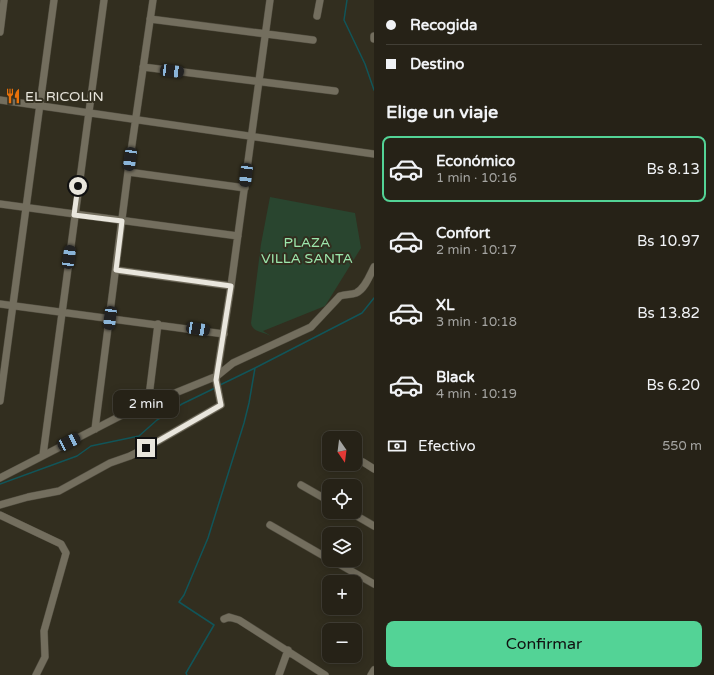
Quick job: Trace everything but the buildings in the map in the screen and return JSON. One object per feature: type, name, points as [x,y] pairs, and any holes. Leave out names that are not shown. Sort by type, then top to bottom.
[{"type":"street","points":[[0,32],[4,0]]},
{"type":"street","points":[[0,400],[54,0]]},
{"type":"street","points":[[43,455],[104,0]]},
{"type":"street","points":[[95,428],[128,172],[153,0]]},
{"type":"street","points":[[0,505],[28,497],[59,491],[110,462],[130,456],[146,448],[221,405],[216,387],[217,376],[231,286],[270,0]]},
{"type":"street","points":[[317,16],[320,0]]},
{"type":"street","points":[[150,19],[313,40]]},
{"type":"street","points":[[143,67],[335,91]]},
{"type":"street","points":[[0,100],[88,113],[136,118],[251,135],[293,143],[374,154]]},
{"type":"street","points":[[366,153],[374,150]]},
{"type":"street","points":[[128,172],[244,188]]},
{"type":"street","points":[[0,204],[238,236]]},
{"type":"street","points":[[0,478],[95,428],[148,404],[217,376],[233,363],[311,327],[340,296],[355,294],[361,289],[374,267]]},
{"type":"street","points":[[116,270],[231,286]]},
{"type":"street","points":[[0,304],[224,334]]},
{"type":"street","points":[[148,404],[158,324]]},
{"type":"street","points":[[363,462],[374,469]]},
{"type":"street","points":[[301,485],[322,496]]},
{"type":"street","points":[[0,515],[61,544],[66,553],[44,631],[45,656],[36,675]]},
{"type":"street","points":[[362,519],[374,526]]},
{"type":"street","points":[[270,525],[322,554]]},
{"type":"street","points":[[344,567],[374,584]]},
{"type":"street","points":[[224,619],[229,618],[239,620],[325,675]]},
{"type":"street","points":[[279,675],[288,650]]},
{"type":"street","points":[[371,675],[374,670]]},
{"type":"green space","name":"PLAZA VILLA SANTA","points":[[270,197],[355,213],[361,248],[325,306],[263,331],[271,336],[256,330],[253,328],[251,323],[261,244]]},
{"type":"waterway","points":[[347,0],[344,20],[365,64],[374,90]]},
{"type":"waterway","points":[[187,675],[186,673],[214,625],[179,602],[184,595],[208,538],[244,423],[255,368],[362,313],[374,298]]},
{"type":"waterway","points":[[220,385],[255,368]]},
{"type":"waterway","points":[[0,484],[77,456],[91,446],[139,436],[157,420],[182,404],[215,388]]},
{"type":"place","name":"EL RICOLIN","points":[[13,96]]},
{"type":"route","points":[[78,186],[74,215],[122,221],[116,270],[231,286],[216,380],[216,387],[220,396],[221,405],[146,448]]}]
